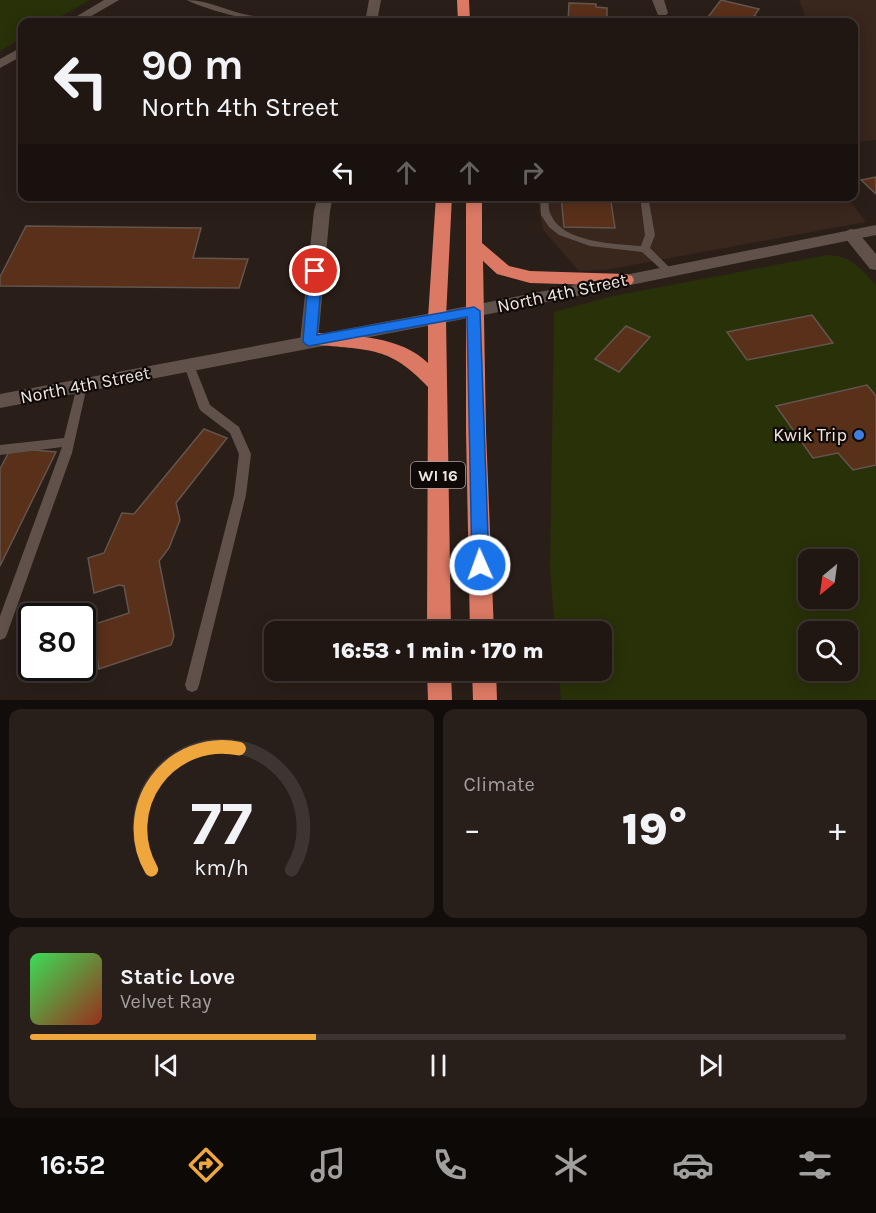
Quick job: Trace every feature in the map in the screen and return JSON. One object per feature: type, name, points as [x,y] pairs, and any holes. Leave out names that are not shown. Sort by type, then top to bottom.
[{"type":"highway","points":[[463,0],[464,18]]},
{"type":"highway","name":"WI 16","points":[[439,621],[436,318],[444,201]]},
{"type":"highway","name":"WI 16","points":[[474,201],[474,311],[482,621]]},
{"type":"highway","points":[[474,244],[503,270],[530,277],[626,280]]},
{"type":"highway","points":[[314,340],[367,344],[392,351],[413,361],[437,384]]},
{"type":"highway","points":[[439,681],[440,700]]},
{"type":"highway","points":[[484,681],[485,700]]},
{"type":"street","points":[[80,18],[113,0]]},
{"type":"street","points":[[372,18],[375,0]]},
{"type":"street","points":[[658,0],[662,13]]},
{"type":"street","points":[[0,64],[18,53]]},
{"type":"street","points":[[314,340],[322,211],[325,201]]},
{"type":"street","name":"North 4th Street","points":[[0,401],[474,311],[876,230]]},
{"type":"street","points":[[850,234],[876,265]]},
{"type":"lane","points":[[190,0],[249,18],[263,18]]},
{"type":"lane","points":[[545,201],[546,215],[552,226],[563,234],[606,247],[645,249],[668,272]]},
{"type":"lane","points":[[645,201],[650,235],[645,249]]},
{"type":"lane","points":[[189,365],[205,408],[235,430],[245,454],[240,495],[192,685]]},
{"type":"lane","points":[[0,634],[69,442],[82,386]]},
{"type":"lane","points":[[0,450],[69,442]]},
{"type":"shaded area","points":[[799,0],[876,0],[876,140],[858,142],[858,18],[806,18]]},
{"type":"shaded area","points":[[538,201],[850,201],[866,222],[605,270],[579,271],[543,230]]},
{"type":"green space","points":[[0,0],[90,0],[58,18],[18,18],[18,40],[0,51]]},
{"type":"green space","points":[[828,255],[850,261],[876,285],[876,700],[561,700],[559,681],[612,681],[612,621],[554,621],[550,570],[554,312],[613,296]]},
{"type":"building","points":[[721,0],[759,9],[754,16],[764,18],[713,18],[708,17]]},
{"type":"building","points":[[569,3],[596,4],[596,7],[607,8],[607,18],[568,18]]},
{"type":"building","points":[[876,177],[876,194],[861,180]]},
{"type":"building","points":[[561,201],[611,201],[615,228],[564,227]]},
{"type":"building","points":[[26,226],[201,228],[193,258],[248,259],[239,288],[0,286],[0,277]]},
{"type":"building","points":[[812,315],[833,343],[747,360],[727,332]]},
{"type":"building","points":[[626,326],[650,337],[619,372],[595,359]]},
{"type":"building","points":[[867,385],[876,396],[876,465],[853,470],[838,453],[813,458],[776,406]]},
{"type":"building","points":[[204,429],[227,438],[176,503],[180,520],[169,548],[159,561],[174,636],[171,645],[99,669],[96,624],[129,613],[124,586],[119,585],[94,593],[88,558],[104,553],[122,513],[134,514]]},
{"type":"building","points":[[11,448],[56,452],[0,566],[0,469]]},
{"type":"place","name":"Kwik Trip","points":[[859,435]]},
{"type":"route","points":[[315,271],[309,341],[474,311],[480,565]]}]
